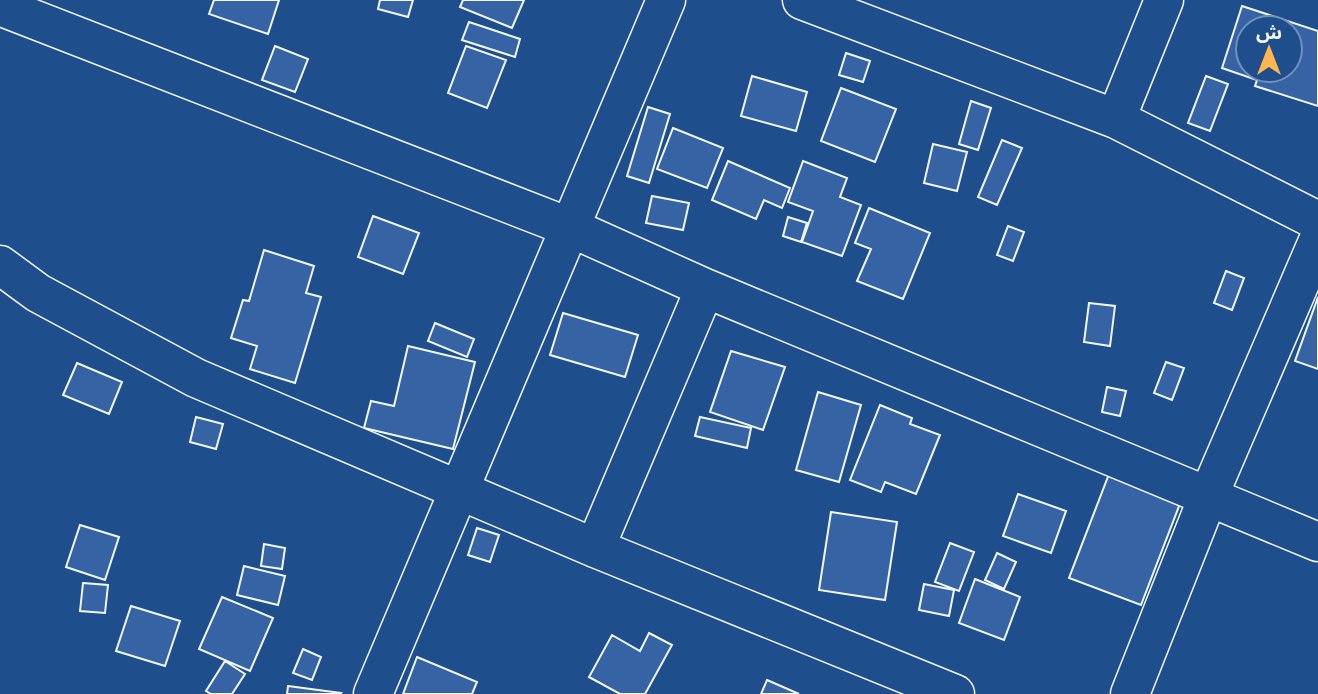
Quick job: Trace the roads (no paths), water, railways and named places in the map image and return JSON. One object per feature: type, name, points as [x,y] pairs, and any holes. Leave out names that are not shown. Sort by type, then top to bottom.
[{"type":"street","points":[[373,694],[666,0]]},
{"type":"street","points":[[802,0],[1116,119],[1318,220]]},
{"type":"street","points":[[1116,119],[1164,0]]},
{"type":"street","points":[[2,6],[569,227],[705,288],[1318,541]]},
{"type":"street","points":[[1130,694],[1208,497],[1318,242]]},
{"type":"street","points":[[0,265],[38,293],[196,378],[458,491],[955,694]]},
{"type":"street","points":[[595,548],[705,288]]}]
